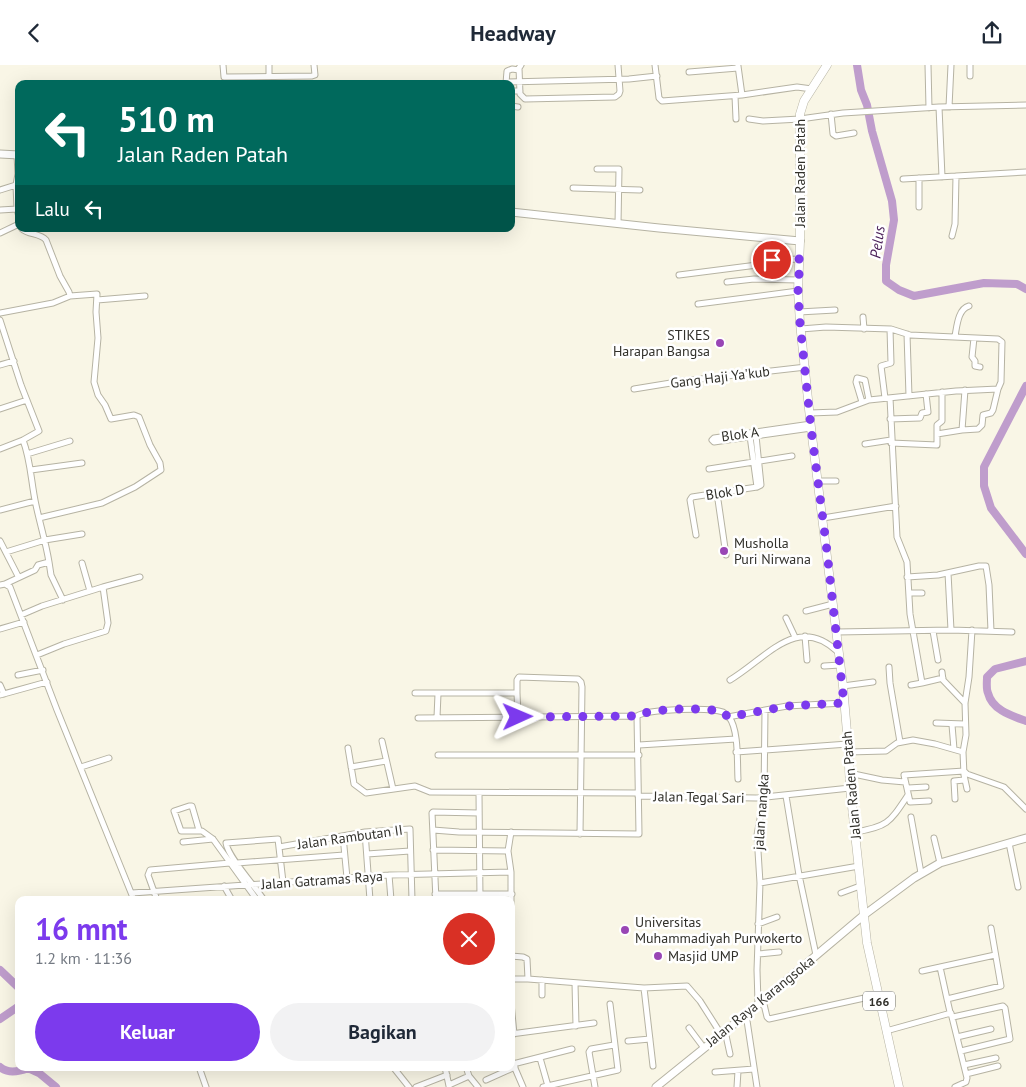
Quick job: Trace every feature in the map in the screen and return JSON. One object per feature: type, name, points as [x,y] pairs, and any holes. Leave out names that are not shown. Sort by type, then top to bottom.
[{"type":"main road","name":"Jalan Raden Patah","points":[[825,66],[802,105],[800,119],[800,259],[798,291],[811,426],[837,632],[837,665],[843,686],[841,704],[845,744],[848,752],[850,788],[864,915]]},
{"type":"main road","points":[[0,153],[15,155]]},
{"type":"main road","points":[[515,212],[800,241]]},
{"type":"main road","name":"Jalan Raya Karangsoka","points":[[656,1087],[900,887],[940,863],[1026,838]]},
{"type":"main road","name":"166","points":[[864,915],[867,943],[900,1087]]},
{"type":"street","points":[[223,65],[224,77],[313,76],[315,74],[314,65]]},
{"type":"street","points":[[268,65],[269,75]]},
{"type":"street","points":[[506,80],[507,71],[520,67],[520,91],[521,97],[525,99],[615,97],[620,94],[618,65]]},
{"type":"street","points":[[655,65],[659,98],[662,101],[735,96],[797,87],[812,89]]},
{"type":"street","points":[[928,65],[929,108]]},
{"type":"street","points":[[949,107],[951,65]]},
{"type":"street","points":[[970,65],[970,76]]},
{"type":"street","points":[[689,72],[738,66],[742,95]]},
{"type":"street","points":[[515,82],[656,76]]},
{"type":"street","points":[[515,91],[520,91]]},
{"type":"street","points":[[735,96],[736,119]]},
{"type":"street","points":[[750,119],[762,121],[800,119],[831,114],[938,107],[1026,105]]},
{"type":"street","points":[[938,107],[942,177]]},
{"type":"street","points":[[831,114],[833,134],[836,136],[854,133]]},
{"type":"street","points":[[597,169],[619,169],[618,224]]},
{"type":"street","points":[[903,179],[1026,172]]},
{"type":"street","points":[[952,236],[955,224],[956,176]]},
{"type":"street","points":[[919,178],[919,207]]},
{"type":"street","points":[[0,190],[15,185]]},
{"type":"street","points":[[573,188],[640,190]]},
{"type":"street","points":[[0,210],[15,209]]},
{"type":"street","points":[[0,233],[15,226]]},
{"type":"street","points":[[30,232],[46,240],[70,296]]},
{"type":"street","points":[[678,275],[757,265],[772,260],[800,259]]},
{"type":"street","points":[[727,282],[754,279],[799,279]]},
{"type":"street","points":[[698,304],[798,291]]},
{"type":"street","points":[[0,313],[53,303],[70,296],[96,293],[98,295],[98,338],[93,378],[98,395],[111,419],[134,415],[139,417],[150,445],[160,463],[161,470],[135,487],[102,503],[39,518]]},
{"type":"street","points":[[97,301],[145,296]]},
{"type":"street","points":[[955,336],[961,311],[969,306]]},
{"type":"street","points":[[799,312],[835,310]]},
{"type":"street","points":[[863,317],[864,329]]},
{"type":"street","points":[[0,320],[38,431],[23,440],[0,449]]},
{"type":"street","points":[[801,329],[826,327],[890,329],[907,334],[1001,340],[1001,382],[991,413],[983,415],[980,428],[974,431],[962,430],[937,434]]},
{"type":"street","points":[[890,329],[891,363],[881,366],[888,398],[898,541],[907,562],[910,614],[922,683]]},
{"type":"street","points":[[907,334],[909,396]]},
{"type":"street","points":[[974,337],[972,357],[975,361],[975,366],[980,367]]},
{"type":"street","points":[[0,365],[14,361]]},
{"type":"street","name":"Gang Haji Ya'kub","points":[[634,389],[683,381],[806,367]]},
{"type":"street","points":[[862,402],[856,382],[857,378],[865,380],[870,400]]},
{"type":"street","points":[[810,413],[837,411],[870,400],[965,390],[998,389]]},
{"type":"street","points":[[962,430],[965,390]]},
{"type":"street","points":[[865,444],[891,441],[938,445],[938,424],[942,421],[942,392]]},
{"type":"street","points":[[890,419],[920,418],[922,413],[928,412],[926,394]]},
{"type":"street","points":[[0,409],[27,400]]},
{"type":"street","name":"Blok A","points":[[753,435],[714,438],[712,440],[714,442],[811,426]]},
{"type":"street","points":[[753,435],[756,462]]},
{"type":"street","points":[[23,440],[28,454],[35,501],[45,540],[51,575],[63,599]]},
{"type":"street","points":[[28,454],[70,441]]},
{"type":"street","points":[[709,469],[792,456]]},
{"type":"street","name":"Blok D","points":[[696,535],[690,500],[694,496],[757,487],[756,462]]},
{"type":"street","points":[[31,470],[82,463]]},
{"type":"street","points":[[818,481],[836,481]]},
{"type":"street","points":[[717,493],[726,555]]},
{"type":"street","points":[[0,509],[35,501]]},
{"type":"street","points":[[823,517],[896,507]]},
{"type":"street","points":[[6,552],[45,540],[82,534]]},
{"type":"street","points":[[0,541],[18,576]]},
{"type":"street","points":[[2,584],[35,570],[38,565],[48,562]]},
{"type":"street","points":[[82,563],[90,591]]},
{"type":"street","points":[[907,577],[948,573],[986,566],[989,585],[991,631]]},
{"type":"street","points":[[948,573],[951,630]]},
{"type":"street","points":[[21,615],[63,599],[140,577]]},
{"type":"street","points":[[2,584],[10,587],[133,896]]},
{"type":"street","points":[[37,655],[64,644],[106,631],[108,623],[103,587]]},
{"type":"street","points":[[909,593],[922,593]]},
{"type":"street","points":[[806,611],[834,604]]},
{"type":"street","points":[[786,618],[795,637]]},
{"type":"street","points":[[0,629],[24,622]]},
{"type":"street","points":[[967,789],[964,776],[963,752],[966,735],[965,703],[972,630]]},
{"type":"street","points":[[837,632],[972,630],[1012,632]]},
{"type":"street","points":[[933,631],[938,660]]},
{"type":"street","points":[[730,680],[784,642],[795,637],[822,639],[838,652]]},
{"type":"street","points":[[805,638],[807,660]]},
{"type":"street","points":[[824,666],[837,665]]},
{"type":"street","points":[[889,667],[900,741]]},
{"type":"street","points":[[18,675],[43,670]]},
{"type":"street","points":[[942,672],[943,678],[965,703]]},
{"type":"street","points":[[518,717],[517,680],[519,677],[578,679],[581,682],[580,834]]},
{"type":"street","points":[[911,685],[943,678]]},
{"type":"street","points":[[843,686],[873,682]]},
{"type":"street","points":[[0,685],[2,694],[47,683]]},
{"type":"street","points":[[415,693],[517,693]]},
{"type":"street","points":[[437,717],[438,694]]},
{"type":"street","points":[[728,717],[788,706],[841,704]]},
{"type":"street","points":[[418,718],[637,716],[646,712],[672,710],[720,711],[728,717],[736,739],[738,779]]},
{"type":"street","name":"jalan nangka","points":[[761,1001],[757,983],[760,883],[758,830],[764,797],[765,711]]},
{"type":"street","points":[[433,830],[639,834],[637,716]]},
{"type":"street","points":[[936,723],[965,724]]},
{"type":"street","points":[[952,725],[954,749]]},
{"type":"street","points":[[638,745],[736,739]]},
{"type":"street","points":[[848,752],[886,751],[900,741],[913,740],[963,752]]},
{"type":"street","points":[[382,741],[393,789]]},
{"type":"street","points":[[736,752],[845,744]]},
{"type":"street","name":"Jalan Tegal Sari","points":[[348,748],[354,784],[366,793],[415,786],[430,792],[764,797],[850,788]]},
{"type":"street","points":[[438,755],[639,755]]},
{"type":"street","points":[[81,767],[109,758]]},
{"type":"street","points":[[351,767],[386,761]]},
{"type":"street","points":[[849,773],[882,780],[905,779]]},
{"type":"street","points":[[955,799],[954,781],[967,774],[1004,787],[1026,809]]},
{"type":"street","points":[[929,801],[910,802],[904,775],[964,776]]},
{"type":"street","points":[[855,832],[874,829],[887,823],[896,814],[908,791],[926,787]]},
{"type":"street","points":[[479,793],[480,896]]},
{"type":"street","points":[[786,795],[799,875],[816,955]]},
{"type":"street","points":[[199,830],[192,806],[189,805],[174,811],[180,831],[199,830],[213,839],[254,896]]},
{"type":"street","points":[[436,896],[433,812],[479,813]]},
{"type":"street","points":[[911,817],[921,873]]},
{"type":"street","name":"Jalan Rambutan II","points":[[280,847],[365,832],[410,829],[412,896]]},
{"type":"street","points":[[365,832],[370,896]]},
{"type":"street","points":[[491,896],[512,894],[508,851],[511,832]]},
{"type":"street","points":[[343,836],[347,877]]},
{"type":"street","points":[[934,838],[940,863]]},
{"type":"street","points":[[184,842],[213,839]]},
{"type":"street","points":[[261,896],[226,846],[227,841],[278,839],[283,882]]},
{"type":"street","points":[[1009,843],[1018,887]]},
{"type":"street","points":[[433,850],[508,851]]},
{"type":"street","points":[[367,854],[410,851]]},
{"type":"street","points":[[237,863],[344,855]]},
{"type":"street","points":[[156,896],[148,875],[150,869],[230,863]]},
{"type":"street","points":[[760,883],[859,866]]},
{"type":"street","name":"Jalan Gatramas Raya","points":[[132,893],[411,873],[511,872]]},
{"type":"street","points":[[389,875],[391,896]]},
{"type":"street","points":[[224,886],[230,896]]},
{"type":"street","points":[[841,893],[860,886]]},
{"type":"street","points":[[758,924],[777,917]]},
{"type":"street","points":[[947,999],[1000,987],[991,929]]},
{"type":"street","points":[[758,955],[779,952]]},
{"type":"street","points":[[922,971],[996,955]]},
{"type":"street","points":[[515,956],[527,959],[528,979]]},
{"type":"street","points":[[940,967],[966,1074],[966,1082],[955,1087]]},
{"type":"street","points":[[515,979],[644,988],[687,986],[723,1032],[730,1054]]},
{"type":"street","points":[[542,980],[542,995]]},
{"type":"street","points":[[575,983],[580,1025]]},
{"type":"street","points":[[644,988],[653,1066]]},
{"type":"street","points":[[761,1001],[769,1019],[878,995]]},
{"type":"street","points":[[540,1057],[545,1086],[618,1069],[610,1004]]},
{"type":"street","points":[[886,1031],[951,1014],[1003,1006],[1005,1008],[1010,1039],[961,1051]]},
{"type":"street","points":[[746,1014],[757,1087]]},
{"type":"street","points":[[515,1034],[594,1023]]},
{"type":"street","points":[[689,1029],[704,1048]]},
{"type":"street","points":[[958,1037],[991,1029]]},
{"type":"street","points":[[628,1041],[650,1039]]},
{"type":"street","points":[[595,1087],[590,1051],[614,1045]]},
{"type":"street","points":[[515,1063],[572,1049]]},
{"type":"street","points":[[964,1065],[996,1058]]},
{"type":"street","points":[[966,1074],[998,1066]]},
{"type":"street","points":[[515,1069],[523,1087]]},
{"type":"street","points":[[715,1072],[754,1069]]},
{"type":"street","points":[[200,1071],[206,1087]]},
{"type":"street","points":[[396,1071],[409,1087]]},
{"type":"street","points":[[446,1071],[449,1086],[469,1077]]},
{"type":"street","points":[[467,1071],[469,1077],[478,1087]]},
{"type":"street","points":[[486,1080],[501,1071]]},
{"type":"street","points":[[737,1087],[738,1071]]},
{"type":"street","points":[[416,1087],[447,1075]]},
{"type":"waterway","name":"Pelus","points":[[857,65],[861,90],[867,105],[872,131],[892,201],[894,220],[886,265],[886,281],[899,290],[914,296],[984,283],[1017,284],[1026,289]]},
{"type":"waterway","name":"Pelus","points":[[1026,386],[984,467],[984,486],[991,508],[1026,554]]},
{"type":"waterway","name":"Pelus","points":[[1026,661],[995,669],[987,677],[987,691],[994,704],[1009,714],[1026,721]]},
{"type":"waterway","points":[[0,970],[15,984]]},
{"type":"waterway","points":[[0,1019],[15,1009]]},
{"type":"waterway","points":[[0,1067],[6,1071],[21,1071]]},
{"type":"waterway","points":[[35,1071],[56,1087]]},
{"type":"place","name":"STIKES Harapan Bangsa","points":[[720,343]]},
{"type":"place","name":"Musholla Puri Nirwana","points":[[724,551]]},
{"type":"place","name":"Universitas Muhammadiyah Purwokerto","points":[[625,930]]},
{"type":"place","name":"Masjid UMP","points":[[658,956]]},
{"type":"route","points":[[518,717],[637,716],[646,712],[672,710],[720,711],[728,717],[788,706],[844,703],[800,323],[798,291],[800,259],[772,260]]}]
